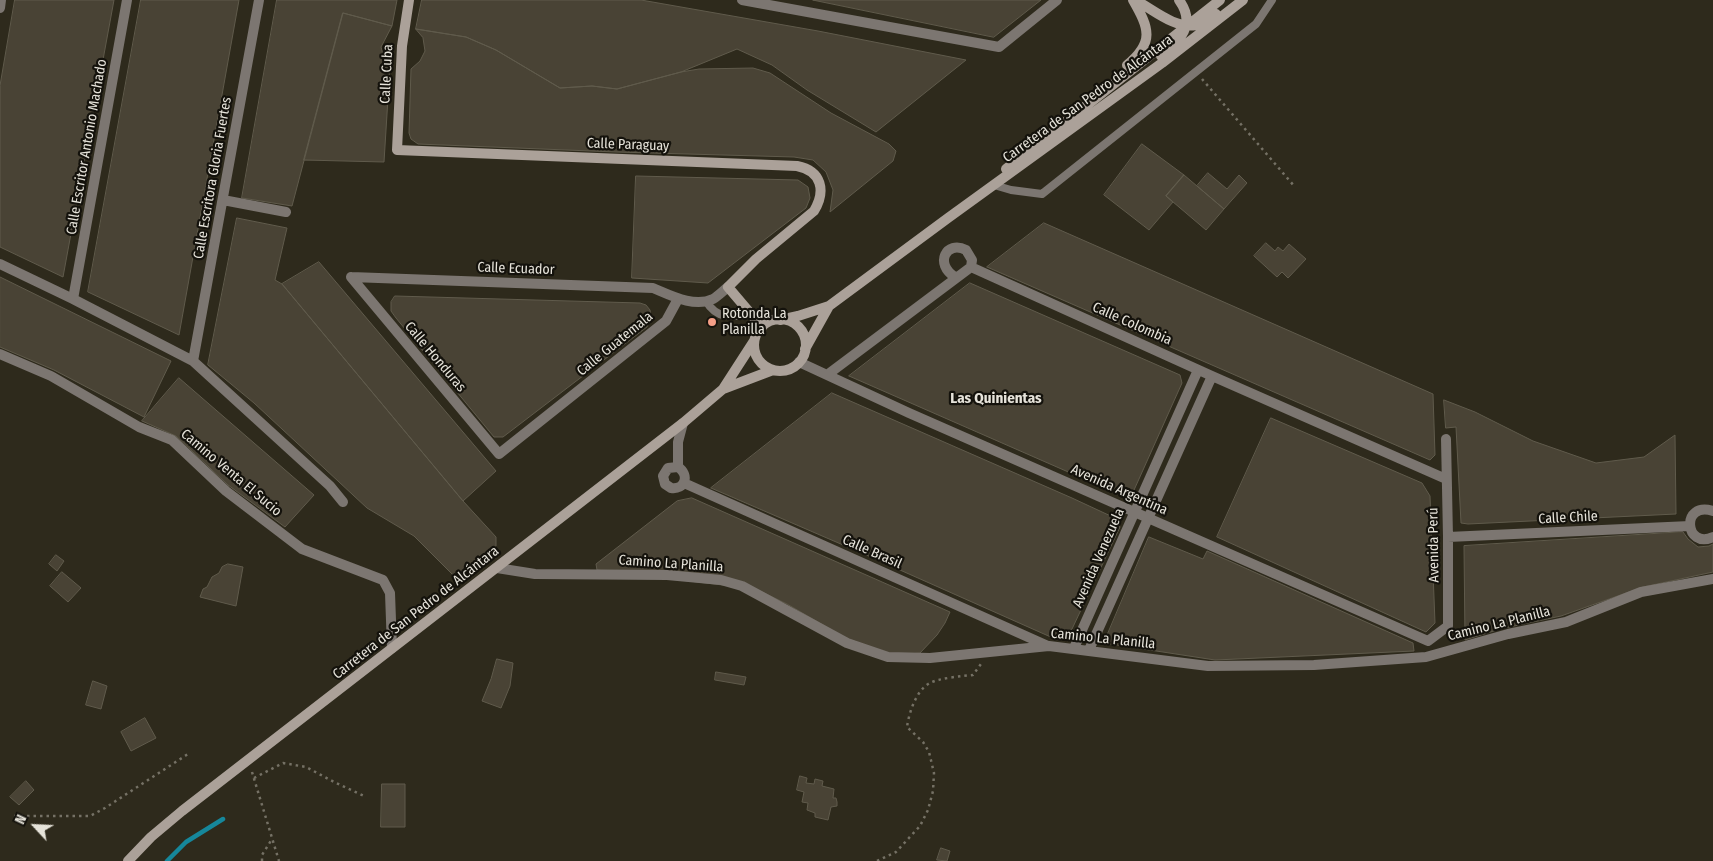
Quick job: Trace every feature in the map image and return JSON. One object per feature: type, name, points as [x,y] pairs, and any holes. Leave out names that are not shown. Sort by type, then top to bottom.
[{"type":"main road","name":"Calle Cuba","points":[[397,150],[402,46],[409,0]]},
{"type":"main road","points":[[1101,107],[1181,38],[1187,26],[1186,14],[1179,0]]},
{"type":"main road","name":"Carretera de San Pedro de Alcántara","points":[[948,218],[1039,141],[1220,0]]},
{"type":"main road","points":[[1137,1],[1155,12],[1187,26],[1197,26],[1235,0]]},
{"type":"main road","name":"Carretera de San Pedro de Alcántara","points":[[780,320],[829,306],[1162,63],[1243,0]]},
{"type":"main road","points":[[1137,1],[1156,1]]},
{"type":"main road","points":[[1039,141],[1133,60],[1144,48],[1147,37],[1146,29],[1137,1]]},
{"type":"main road","name":"Calle Paraguay","points":[[397,150],[797,166],[808,168],[820,184],[819,203],[814,212],[756,259],[728,287]]},
{"type":"main road","points":[[728,287],[762,326]]},
{"type":"main road","name":"Carretera de San Pedro de Alcántara","points":[[805,349],[829,306]]},
{"type":"main road","points":[[774,320],[780,320],[787,321],[799,329],[803,335],[805,349],[799,362],[787,370],[773,370],[760,362],[756,356],[754,341],[762,326],[774,320]]},
{"type":"main road","name":"Carretera de San Pedro de Alcántara","points":[[128,861],[151,837],[248,760],[683,423],[723,389],[754,341]]},
{"type":"main road","name":"Carretera de San Pedro de Alcántara","points":[[723,389],[773,370]]},
{"type":"street","points":[[0,8],[1,0]]},
{"type":"street","name":"Calle Escritor Antonio Machado","points":[[73,299],[127,0]]},
{"type":"street","name":"Calle Escritora Gloria Fuertes","points":[[193,361],[259,0]]},
{"type":"street","points":[[742,0],[766,2],[999,47],[1057,0]]},
{"type":"street","points":[[223,200],[286,212]]},
{"type":"street","points":[[827,376],[955,277],[971,267],[972,260],[966,250],[958,248],[947,252],[944,263],[946,271],[955,277]]},
{"type":"street","points":[[0,264],[73,299],[193,361],[330,486],[343,502]]},
{"type":"street","name":"Calle Colombia","points":[[971,267],[1198,370],[1446,479]]},
{"type":"street","name":"Calle Ecuador","points":[[351,278],[653,288],[678,299]]},
{"type":"street","name":"Calle Honduras","points":[[351,278],[499,454]]},
{"type":"street","points":[[678,299],[706,301],[712,299],[728,287]]},
{"type":"street","name":"Calle Guatemala","points":[[499,454],[666,320],[678,299]]},
{"type":"street","name":"Camino Venta El Sucio","points":[[0,354],[51,376],[139,427],[172,440],[226,492],[302,549],[384,580],[390,592],[392,648]]},
{"type":"street","name":"Avenida Argentína","points":[[799,362],[1428,641]]},
{"type":"street","name":"Avenida Venezuela","points":[[1074,648],[1198,370]]},
{"type":"street","name":"Avenida Venezuela","points":[[1089,650],[1212,376]]},
{"type":"street","points":[[678,467],[678,442],[683,423]]},
{"type":"street","name":"Avenida Perú","points":[[1428,641],[1448,626],[1446,439]]},
{"type":"street","points":[[678,467],[684,472],[684,482],[675,489],[668,487],[664,482],[663,476],[668,468],[678,467]]},
{"type":"street","name":"Calle Brasil","points":[[684,482],[1049,646]]},
{"type":"street","points":[[1713,511],[1699,510],[1691,518],[1690,526],[1693,534],[1698,538],[1705,540],[1713,537]]},
{"type":"street","name":"Calle Chile","points":[[1448,537],[1690,526]]},
{"type":"street","name":"Camino La Planilla","points":[[497,568],[535,574],[667,575],[721,580],[742,586],[847,643],[888,658],[930,658],[1049,646],[1208,666],[1314,665],[1426,656],[1508,634],[1566,622],[1641,592],[1713,579]]},
{"type":"street","points":[[1426,656],[1428,641]]},
{"type":"lane","points":[[994,185],[1011,190],[1042,194],[1256,24],[1272,0]]},
{"type":"lane","points":[[706,301],[711,309],[732,318],[752,314]]},
{"type":"path","points":[[1196,72],[1295,187]]},
{"type":"path","points":[[877,861],[896,852],[920,826],[933,791],[934,773],[929,752],[907,727],[909,714],[921,691],[930,682],[973,674],[981,666],[983,653]]},
{"type":"path","points":[[14,816],[90,816],[188,754]]},
{"type":"path","points":[[248,760],[279,861]]},
{"type":"path","points":[[254,778],[283,763],[306,767],[364,796]]},
{"type":"path","points":[[262,861],[262,855],[272,839]]},
{"type":"building","points":[[15,0],[114,0],[63,277],[0,247],[0,86]]},
{"type":"building","points":[[141,0],[239,0],[179,335],[88,292]]},
{"type":"building","points":[[277,0],[397,0],[392,26],[343,13],[292,206],[242,198]]},
{"type":"building","points":[[422,0],[641,0],[818,31],[966,60],[876,132],[807,90],[772,65],[737,49],[681,72],[617,89],[592,86],[560,88],[496,50],[466,37],[416,29]]},
{"type":"building","points":[[813,0],[1041,0],[994,37]]},
{"type":"building","points":[[343,13],[392,26],[381,47],[384,58],[390,66],[384,162],[304,160]]},
{"type":"building","points":[[416,29],[466,37],[496,50],[560,88],[592,86],[617,89],[699,69],[753,68],[770,73],[831,113],[889,144],[896,151],[893,161],[830,212],[833,190],[826,172],[813,160],[794,157],[418,144],[411,139],[409,133],[411,69],[420,61],[425,51],[423,38]]},
{"type":"building","points":[[1142,144],[1184,175],[1166,196],[1173,202],[1149,230],[1104,195]]},
{"type":"building","points":[[1208,173],[1227,189],[1239,175],[1247,183],[1224,209],[1197,186]]},
{"type":"building","points":[[1184,175],[1224,209],[1206,230],[1166,196]]},
{"type":"building","points":[[636,176],[798,180],[808,187],[810,198],[806,208],[708,283],[632,278]]},
{"type":"building","points":[[237,218],[287,228],[275,280],[282,284],[463,501],[496,537],[496,546],[457,579],[414,536],[367,508],[254,403],[208,365]]},
{"type":"building","points":[[1044,223],[1433,394],[1435,455],[1430,460],[987,267]]},
{"type":"building","points":[[1266,243],[1275,251],[1278,247],[1283,251],[1289,244],[1306,259],[1288,278],[1282,272],[1277,277],[1254,256]]},
{"type":"building","points":[[319,262],[496,471],[463,501],[282,284]]},
{"type":"building","points":[[0,277],[171,361],[144,417],[54,370],[0,347]]},
{"type":"building","points":[[970,283],[1180,375],[1182,383],[1130,499],[849,376]]},
{"type":"building","points":[[395,296],[640,303],[646,305],[650,310],[651,318],[647,327],[503,437],[494,437],[391,311],[391,302]]},
{"type":"building","points":[[179,378],[314,495],[285,527],[228,485],[176,436],[142,421]]},
{"type":"building","points":[[832,393],[1115,518],[1120,527],[1072,629],[1063,636],[1053,638],[711,488]]},
{"type":"building","points":[[1444,400],[1475,412],[1533,441],[1596,463],[1644,457],[1675,435],[1676,514],[1461,523],[1456,427],[1446,428]]},
{"type":"building","points":[[1271,418],[1422,483],[1430,496],[1435,623],[1426,632],[1217,537]]},
{"type":"building","points":[[692,498],[950,612],[945,623],[937,635],[920,653],[888,656],[842,636],[787,604],[756,589],[597,570],[596,564],[677,501]]},
{"type":"building","points":[[1683,532],[1698,547],[1713,544],[1713,572],[1643,587],[1561,616],[1500,629],[1465,640],[1464,546]]},
{"type":"building","points":[[1149,537],[1203,559],[1207,551],[1413,643],[1414,651],[1215,660],[1104,643]]},
{"type":"building","points":[[56,555],[64,561],[57,571],[49,564]]},
{"type":"building","points":[[228,564],[243,567],[236,606],[200,597],[203,589],[207,587],[212,577]]},
{"type":"building","points":[[62,572],[81,588],[68,602],[50,586]]},
{"type":"building","points":[[497,659],[513,663],[510,686],[501,708],[482,701]]},
{"type":"building","points":[[716,672],[746,677],[744,685],[715,680]]},
{"type":"building","points":[[93,681],[107,686],[101,709],[86,705]]},
{"type":"building","points":[[145,718],[156,738],[131,751],[121,732]]},
{"type":"building","points":[[800,776],[807,778],[806,783],[814,784],[815,779],[823,781],[822,786],[834,789],[833,798],[836,798],[837,806],[831,807],[828,820],[815,817],[815,813],[807,810],[808,803],[802,802],[804,792],[797,790]]},
{"type":"building","points":[[26,781],[34,790],[19,805],[10,797]]},
{"type":"building","points":[[382,784],[405,784],[405,827],[381,827]]},
{"type":"building","points":[[941,848],[950,851],[947,861],[937,860]]},
{"type":"waterway","points":[[167,861],[186,842],[223,819]]},
{"type":"place","name":"Rotonda La Planilla","points":[[712,322]]},
{"type":"district","name":"Las Quinientas","points":[[996,399]]}]
